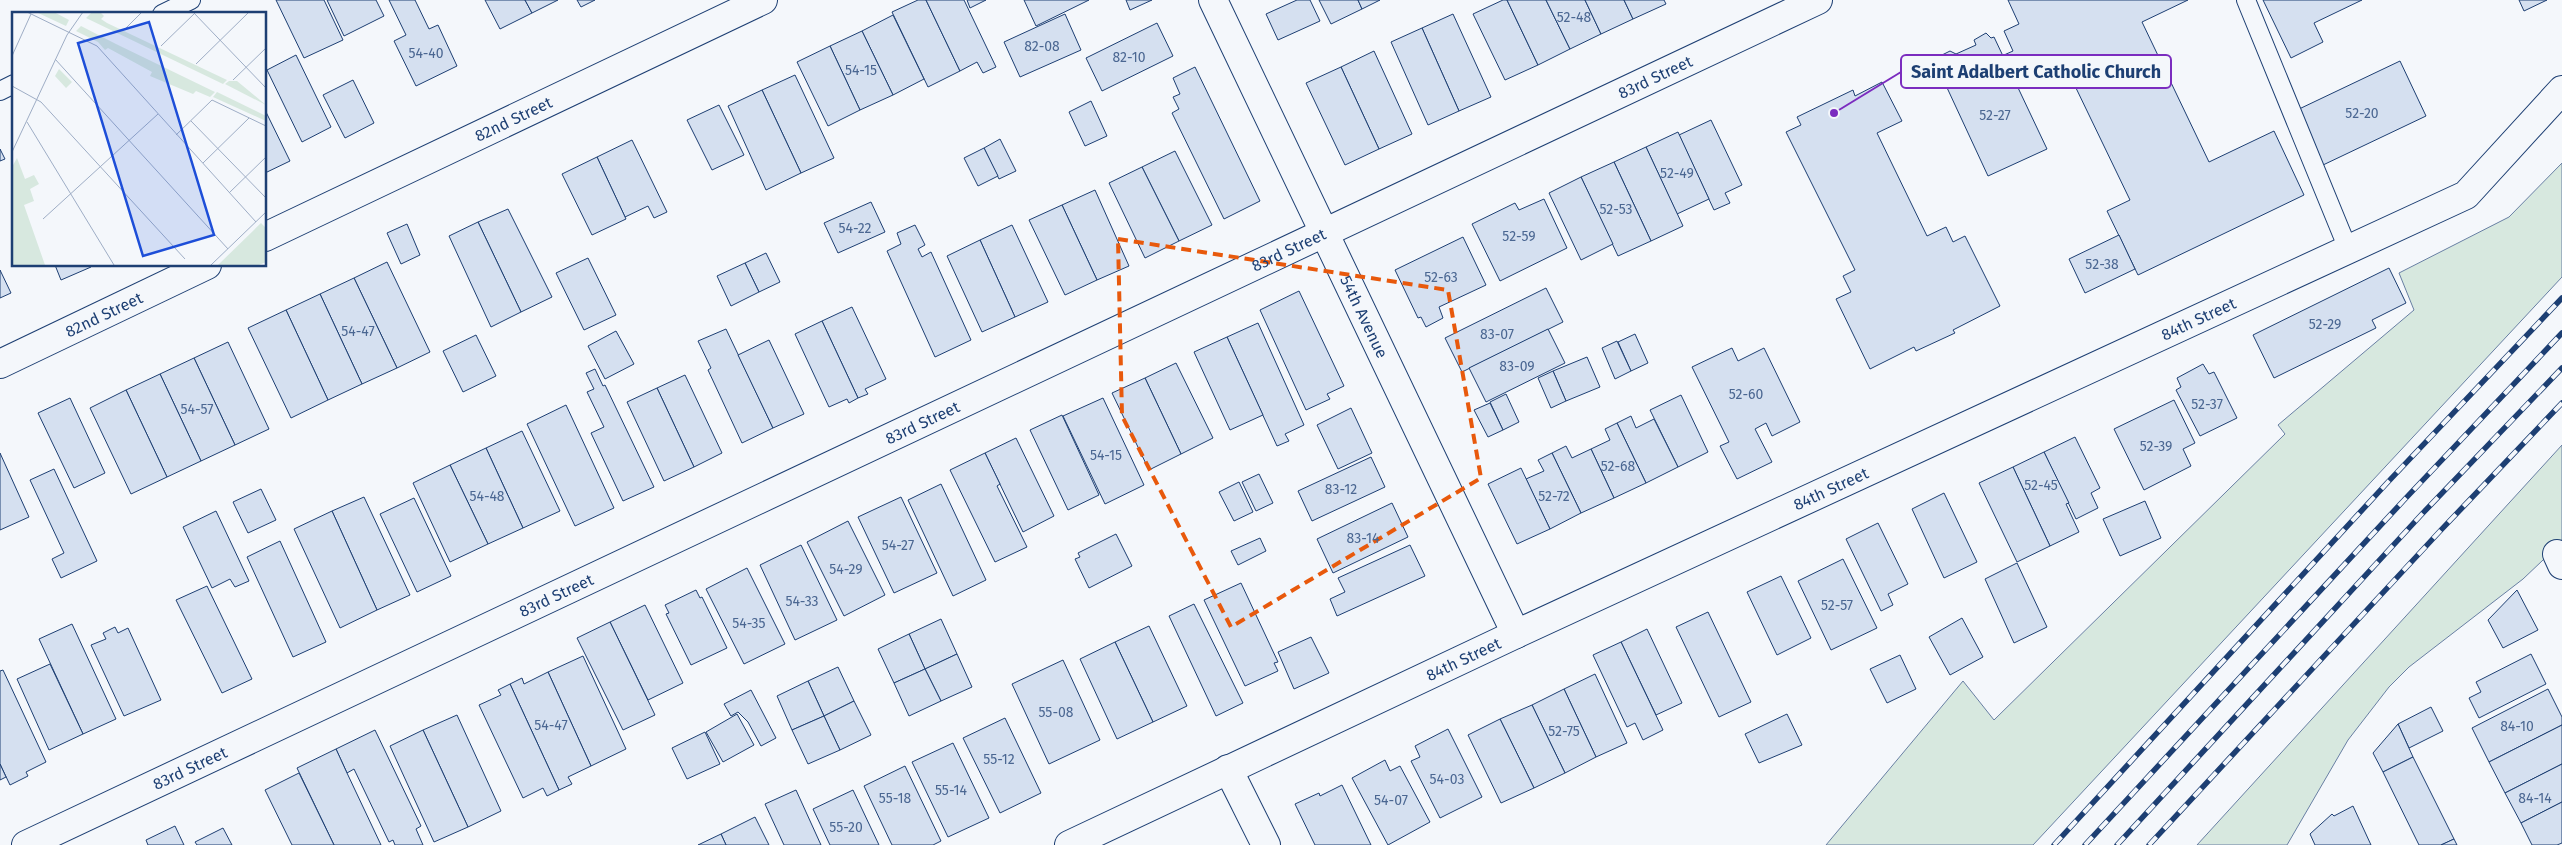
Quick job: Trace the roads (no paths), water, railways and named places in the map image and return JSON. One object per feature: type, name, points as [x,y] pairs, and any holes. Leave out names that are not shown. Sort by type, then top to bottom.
[{"type":"street","name":"82nd Street","points":[[266,237],[763,0]]},
{"type":"street","name":"54th Avenue","points":[[1213,0],[1322,232],[1516,634]]},
{"type":"street","name":"83rd Street","points":[[26,845],[1322,232],[1818,0]]},
{"type":"street","name":"84th Street","points":[[1069,845],[1516,634],[2466,195],[2562,90]]},
{"type":"street","name":"82nd Street","points":[[0,364],[205,266]]},
{"type":"street","points":[[1228,769],[1266,845]]},
{"type":"lane","points":[[166,12],[191,0]]},
{"type":"lane","points":[[2246,0],[2348,249]]},
{"type":"lane","points":[[0,91],[12,85]]},
{"type":"railway","points":[[2054,845],[2387,483],[2562,298]]},
{"type":"railway","points":[[2085,845],[2405,499],[2562,333]]},
{"type":"railway","points":[[2117,845],[2422,514],[2562,368]]},
{"type":"railway","points":[[2149,845],[2441,530],[2562,403]]},
{"type":"place","name":"Saint Adalbert Catholic Church","points":[[1834,113]]}]
